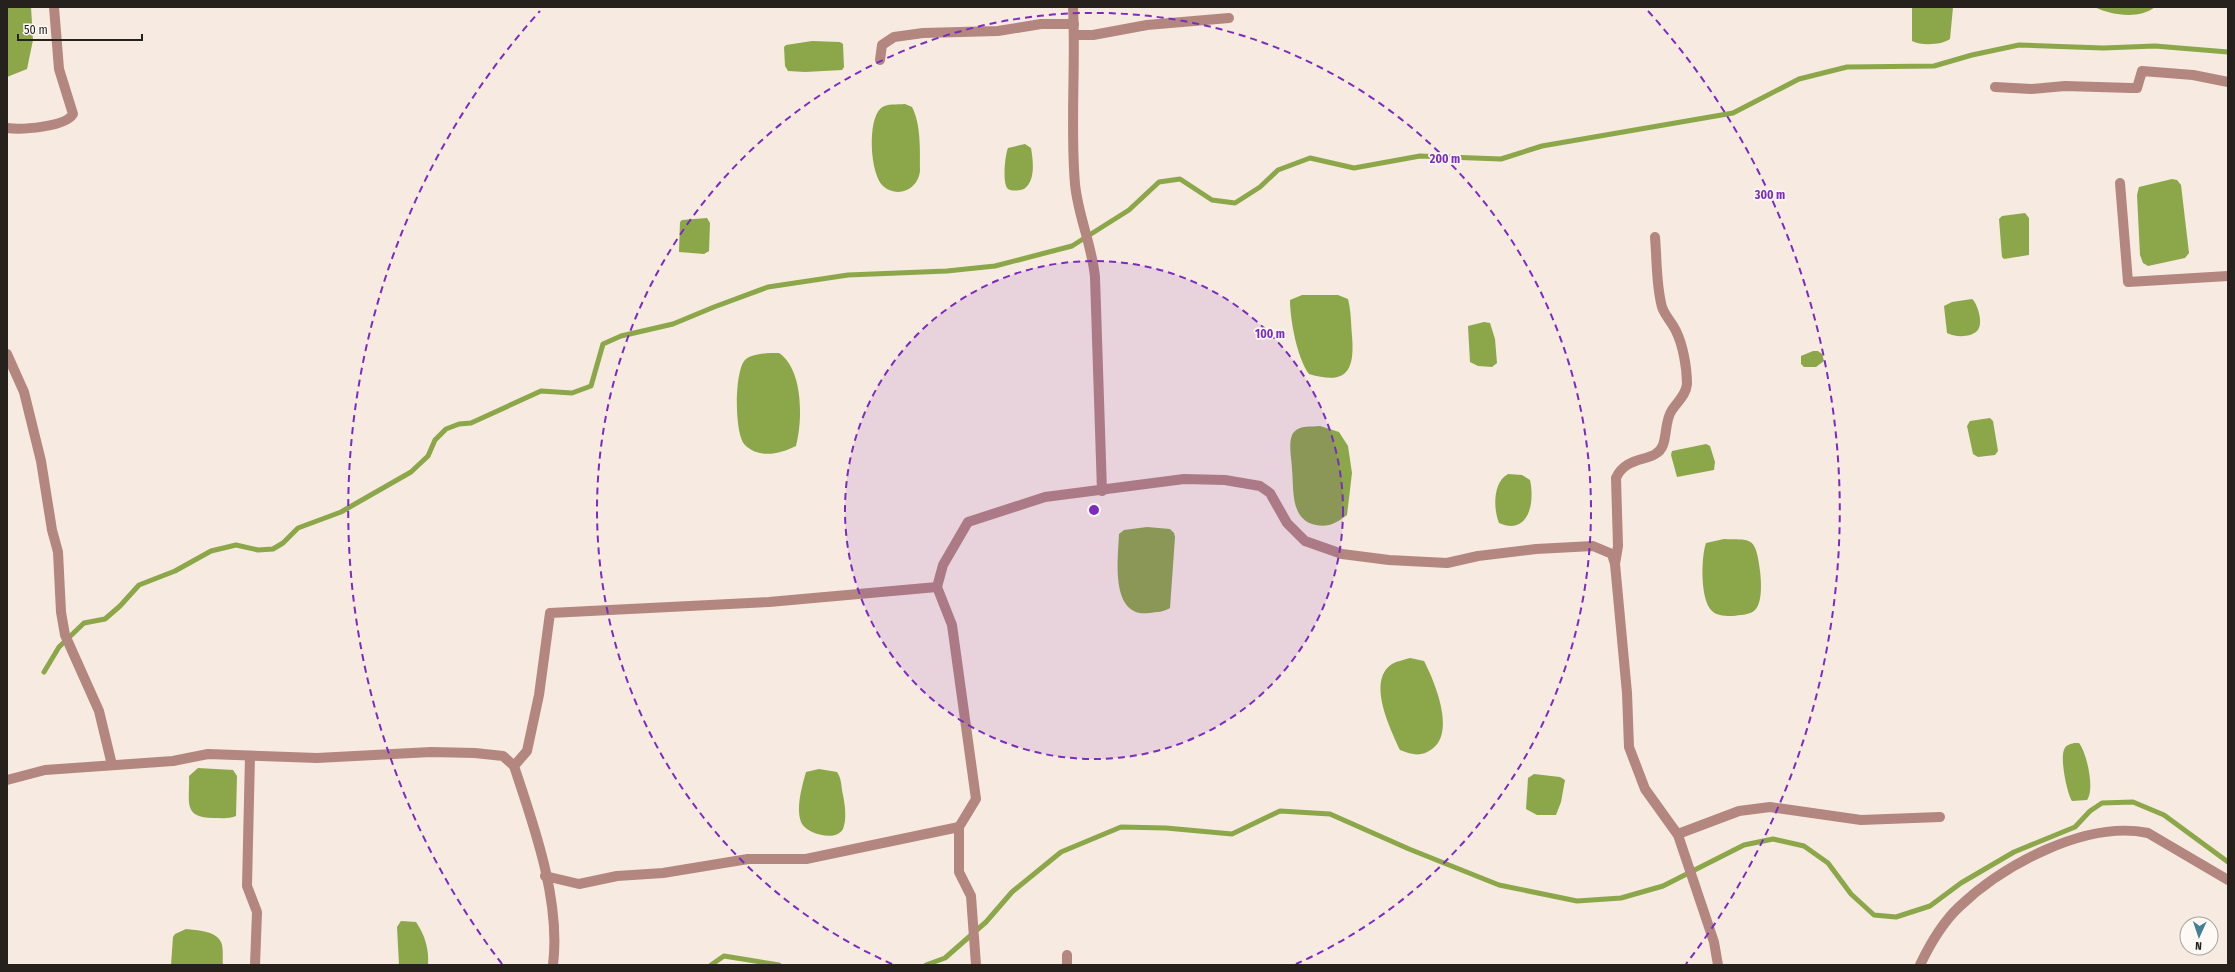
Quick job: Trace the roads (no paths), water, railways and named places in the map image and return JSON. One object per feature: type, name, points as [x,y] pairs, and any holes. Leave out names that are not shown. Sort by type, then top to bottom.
[{"type":"street","points":[[7,128],[30,128],[64,122],[70,119],[73,114],[59,69],[54,7]]},
{"type":"street","points":[[1073,7],[1073,148],[1076,186],[1082,220],[1092,254],[1098,360],[1098,408],[1102,491]]},
{"type":"street","points":[[1074,35],[1093,35],[1147,25],[1229,18]]},
{"type":"street","points":[[880,60],[882,45],[894,37],[923,33],[998,31],[1040,24],[1074,24]]},
{"type":"street","points":[[1995,87],[2031,90],[2065,86],[2137,88],[2142,71],[2150,70],[2193,75],[2228,82]]},
{"type":"street","points":[[2120,183],[2128,282],[2228,276]]},
{"type":"street","points":[[1615,564],[1618,546],[1616,478],[1620,469],[1627,464],[1653,456],[1660,451],[1663,446],[1672,410],[1684,395],[1687,384],[1681,342],[1666,317],[1661,302],[1655,237]]},
{"type":"street","points":[[7,354],[24,392],[41,461],[52,530],[58,552],[61,612],[65,634],[99,711],[112,765]]},
{"type":"street","points":[[976,965],[971,896],[959,872],[959,827],[976,800],[952,625],[938,587],[944,565],[968,522],[1045,497],[1102,491],[1184,479],[1225,480],[1260,486],[1270,493],[1287,523],[1305,541],[1342,554],[1389,560],[1447,563],[1478,556],[1528,550],[1593,546],[1612,554],[1615,564],[1627,693],[1629,747],[1645,789],[1678,834],[1714,942],[1718,965]]},
{"type":"street","points":[[514,766],[527,751],[539,695],[550,613],[769,602],[938,587]]},
{"type":"street","points":[[7,780],[45,770],[173,761],[208,754],[317,758],[431,752],[504,756],[514,766],[525,798],[545,876],[555,923],[553,965]]},
{"type":"street","points":[[250,756],[247,886],[257,912],[255,965]]},
{"type":"street","points":[[1678,834],[1739,811],[1770,807],[1861,820],[1940,817]]},
{"type":"street","points":[[545,876],[579,884],[617,876],[663,873],[748,859],[806,859],[959,827]]},
{"type":"street","points":[[1920,965],[1934,938],[1958,907],[1990,882],[2033,856],[2060,842],[2078,837],[2099,832],[2134,830],[2148,833],[2228,880]]},
{"type":"waterway","points":[[44,672],[59,647],[84,623],[105,619],[120,606],[139,585],[175,571],[211,551],[236,545],[258,550],[273,549],[283,543],[298,528],[341,512],[411,472],[428,456],[435,440],[446,429],[459,424],[471,423],[541,391],[572,393],[591,386],[603,344],[621,336],[673,324],[768,287],[848,275],[947,271],[995,266],[1072,246],[1129,210],[1159,182],[1180,179],[1212,200],[1235,203],[1260,187],[1278,170],[1310,158],[1354,168],[1420,156],[1501,159],[1542,146],[1733,113],[1799,79],[1847,67],[1934,66],[1972,55],[2019,45],[2103,48],[2155,46],[2228,52]]},
{"type":"waterway","points":[[926,965],[945,958],[986,922],[1012,892],[1061,852],[1121,827],[1166,828],[1232,834],[1280,811],[1330,814],[1409,849],[1499,885],[1577,901],[1621,898],[1663,886],[1744,845],[1773,839],[1804,846],[1828,863],[1851,894],[1874,915],[1896,917],[1930,906],[1961,883],[2014,852],[2075,827],[2090,811],[2102,803],[2133,802],[2164,815],[2228,862]]},
{"type":"waterway","points":[[711,965],[724,956],[779,965]]}]
